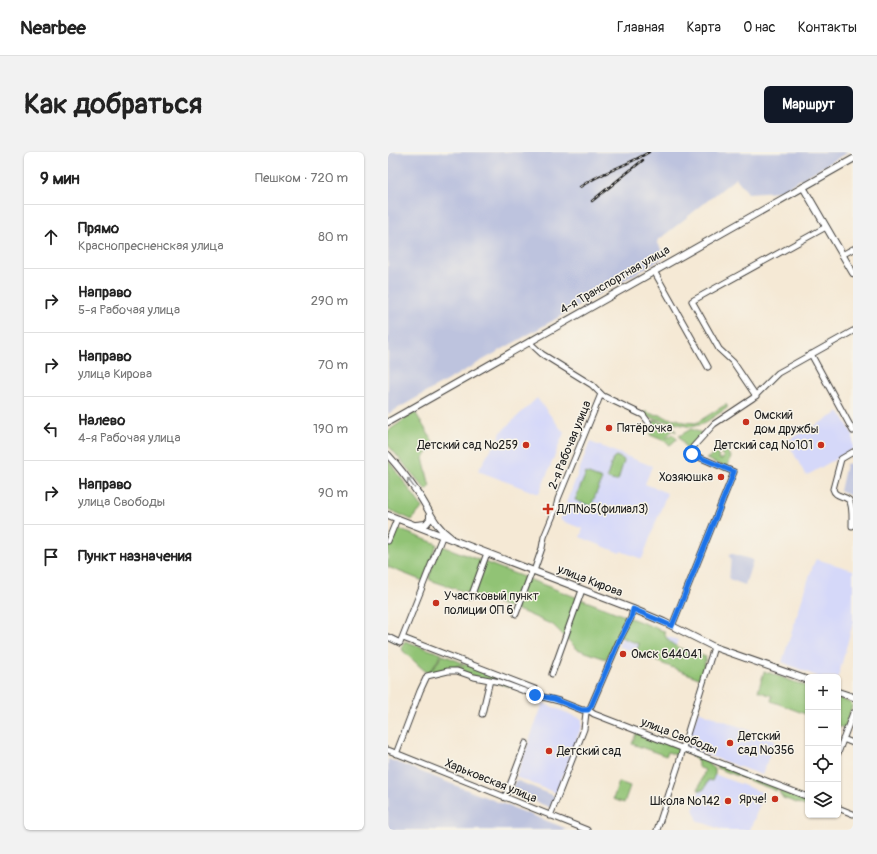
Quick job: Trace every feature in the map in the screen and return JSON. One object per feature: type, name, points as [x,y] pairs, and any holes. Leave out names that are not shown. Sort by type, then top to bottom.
[{"type":"main road","name":"4-я Транспортная улица","points":[[388,422],[853,159]]},
{"type":"main road","points":[[802,187],[853,273]]},
{"type":"main road","name":"улица Кирова","points":[[388,455],[401,469],[417,491],[439,529],[453,539]]},
{"type":"main road","name":"улица Кирова","points":[[388,515],[413,526],[442,537],[453,539],[633,609],[714,647],[805,679]]},
{"type":"main road","points":[[413,526],[426,524],[430,519],[430,515]]},
{"type":"main road","points":[[841,693],[853,697]]},
{"type":"street","points":[[756,396],[733,362],[719,349],[692,301],[826,227]]},
{"type":"street","points":[[842,255],[853,249]]},
{"type":"street","points":[[654,271],[708,367]]},
{"type":"street","points":[[672,626],[734,472],[694,455],[692,452],[693,447],[714,424],[756,396],[778,373],[853,331]]},
{"type":"street","points":[[529,342],[542,354],[576,374],[602,394],[643,415],[649,423]]},
{"type":"street","points":[[811,354],[853,431]]},
{"type":"street","name":"2-я Рабочая улица","points":[[516,614],[542,548],[544,538],[558,499],[602,394]]},
{"type":"street","points":[[852,526],[852,507],[849,500],[836,494],[833,489],[841,459],[853,452]]},
{"type":"street","points":[[388,540],[397,519]]},
{"type":"street","points":[[403,638],[442,537]]},
{"type":"street","points":[[471,597],[487,553]]},
{"type":"street","points":[[552,674],[582,590]]},
{"type":"street","points":[[550,816],[584,729],[585,716],[631,618],[633,609]]},
{"type":"street","name":"улица Свободы","points":[[388,638],[400,643],[403,638],[535,689],[536,693],[542,696]]},
{"type":"street","points":[[657,830],[680,764],[683,748],[714,647]]},
{"type":"street","name":"улица Свободы","points":[[396,754],[427,676],[452,670],[542,696],[582,710],[588,710],[594,714],[805,796]]},
{"type":"street","points":[[482,714],[490,680]]},
{"type":"street","points":[[841,746],[853,713]]},
{"type":"street","points":[[843,740],[853,743]]},
{"type":"street","points":[[505,798],[526,743]]},
{"type":"street","name":"Харьковская улица","points":[[388,750],[587,830]]},
{"type":"street","points":[[841,809],[853,814]]},
{"type":"shaded area","points":[[388,152],[849,152],[780,191],[748,193],[736,178],[657,241],[665,257],[388,414]]},
{"type":"shaded area","name":"Детский сад №259","points":[[537,398],[564,433],[539,494],[478,471],[502,431]]},
{"type":"shaded area","name":"Детский сад №101","points":[[840,412],[853,435],[853,449],[806,476],[787,441]]},
{"type":"shaded area","points":[[590,442],[652,466],[645,484],[667,493],[642,559],[621,551],[620,553],[580,537],[583,529],[560,520]]},
{"type":"shaded area","points":[[853,463],[853,497],[840,491],[846,464]]},
{"type":"shaded area","points":[[730,553],[753,560],[745,585],[729,579]]},
{"type":"shaded area","points":[[816,559],[853,570],[853,623],[839,674],[812,674],[782,662]]},
{"type":"shaded area","points":[[665,636],[678,640],[675,648],[641,652],[631,651],[618,646],[622,638],[637,644],[662,641]]},
{"type":"shaded area","name":"Детский сад","points":[[543,703],[582,719],[582,726],[556,793],[516,777]]},
{"type":"shaded area","name":"Детский сад №356","points":[[698,711],[775,740],[762,775],[685,747]]},
{"type":"shaded area","points":[[388,759],[570,830],[388,830]]},
{"type":"shaded area","name":"Школа №142","points":[[706,771],[764,793],[750,830],[723,830],[698,821],[693,809]]},
{"type":"shaded area","points":[[516,780],[556,797],[551,808],[511,791]]},
{"type":"green space","points":[[727,405],[727,408],[703,424],[691,427],[648,417],[645,414],[646,411],[651,414],[662,415],[667,418],[696,423]]},
{"type":"green space","points":[[415,412],[435,445],[423,458],[430,487],[426,490],[388,445],[388,431]]},
{"type":"green space","points":[[654,420],[666,424],[674,429],[676,432],[673,430],[666,437],[667,438],[672,434],[677,439],[670,445],[667,442],[650,435]]},
{"type":"green space","points":[[691,429],[702,433],[687,450],[679,436]]},
{"type":"green space","points":[[726,447],[731,457],[728,466],[726,467],[706,459],[717,452],[719,459],[722,459],[724,457],[719,451]]},
{"type":"green space","points":[[616,456],[624,461],[618,480],[616,481],[608,479],[607,477],[613,458]]},
{"type":"green space","points":[[388,460],[422,508],[412,520],[388,509]]},
{"type":"green space","points":[[586,473],[602,479],[591,506],[575,500]]},
{"type":"green space","points":[[396,528],[437,544],[423,581],[388,567],[388,546]]},
{"type":"green space","points":[[440,545],[664,631],[670,642],[688,651],[706,657],[701,679],[636,653],[639,644],[618,636],[606,659],[577,649],[553,625],[523,612],[430,580],[429,577]]},
{"type":"green space","points":[[405,641],[442,654],[430,671],[425,671],[403,651],[402,647]]},
{"type":"green space","points":[[443,655],[463,663],[448,670],[429,673]]},
{"type":"green space","points":[[465,664],[534,690],[535,694],[451,670]]},
{"type":"green space","points":[[764,672],[805,686],[805,714],[771,701],[772,696],[758,691]]},
{"type":"green space","points":[[841,699],[851,703],[852,706],[845,728],[841,727]]},
{"type":"green space","points":[[637,731],[679,748],[677,759],[675,760],[676,755],[668,752],[666,756],[632,744]]},
{"type":"green space","points":[[684,751],[708,760],[709,765],[715,769],[715,774],[712,781],[708,780],[703,790],[698,790],[705,770],[698,767],[696,759]]},
{"type":"green space","points":[[717,764],[778,788],[777,791],[717,768]]},
{"type":"green space","points":[[619,782],[630,786],[624,803],[613,799]]},
{"type":"green space","points":[[781,789],[805,798],[805,806],[783,798],[779,792]]},
{"type":"railway","points":[[580,187],[597,177],[649,152]]},
{"type":"railway","points":[[592,201],[643,160]]},
{"type":"place","name":"Омский дом дружбы","points":[[746,422]]},
{"type":"place","name":"Пятёрочка","points":[[609,428]]},
{"type":"place","name":"Детский сад №259","points":[[526,445]]},
{"type":"place","name":"Детский сад №101","points":[[821,445]]},
{"type":"place","name":"Хозяюшка","points":[[721,477]]},
{"type":"place","name":"Д/П№5(филиал3)","points":[[548,509]]},
{"type":"place","name":"Участковый пункт полиции ОП 6","points":[[436,603]]},
{"type":"place","name":"Омск 644041","points":[[623,654]]},
{"type":"place","name":"Детский сад №356","points":[[730,743]]},
{"type":"place","name":"Детский сад","points":[[549,751]]},
{"type":"place","name":"Ярче!","points":[[775,799]]},
{"type":"place","name":"Школа №142","points":[[728,801]]},
{"type":"route","points":[[535,695],[554,699],[582,710],[588,710],[631,618],[633,609],[672,626],[734,472],[692,454]]}]
